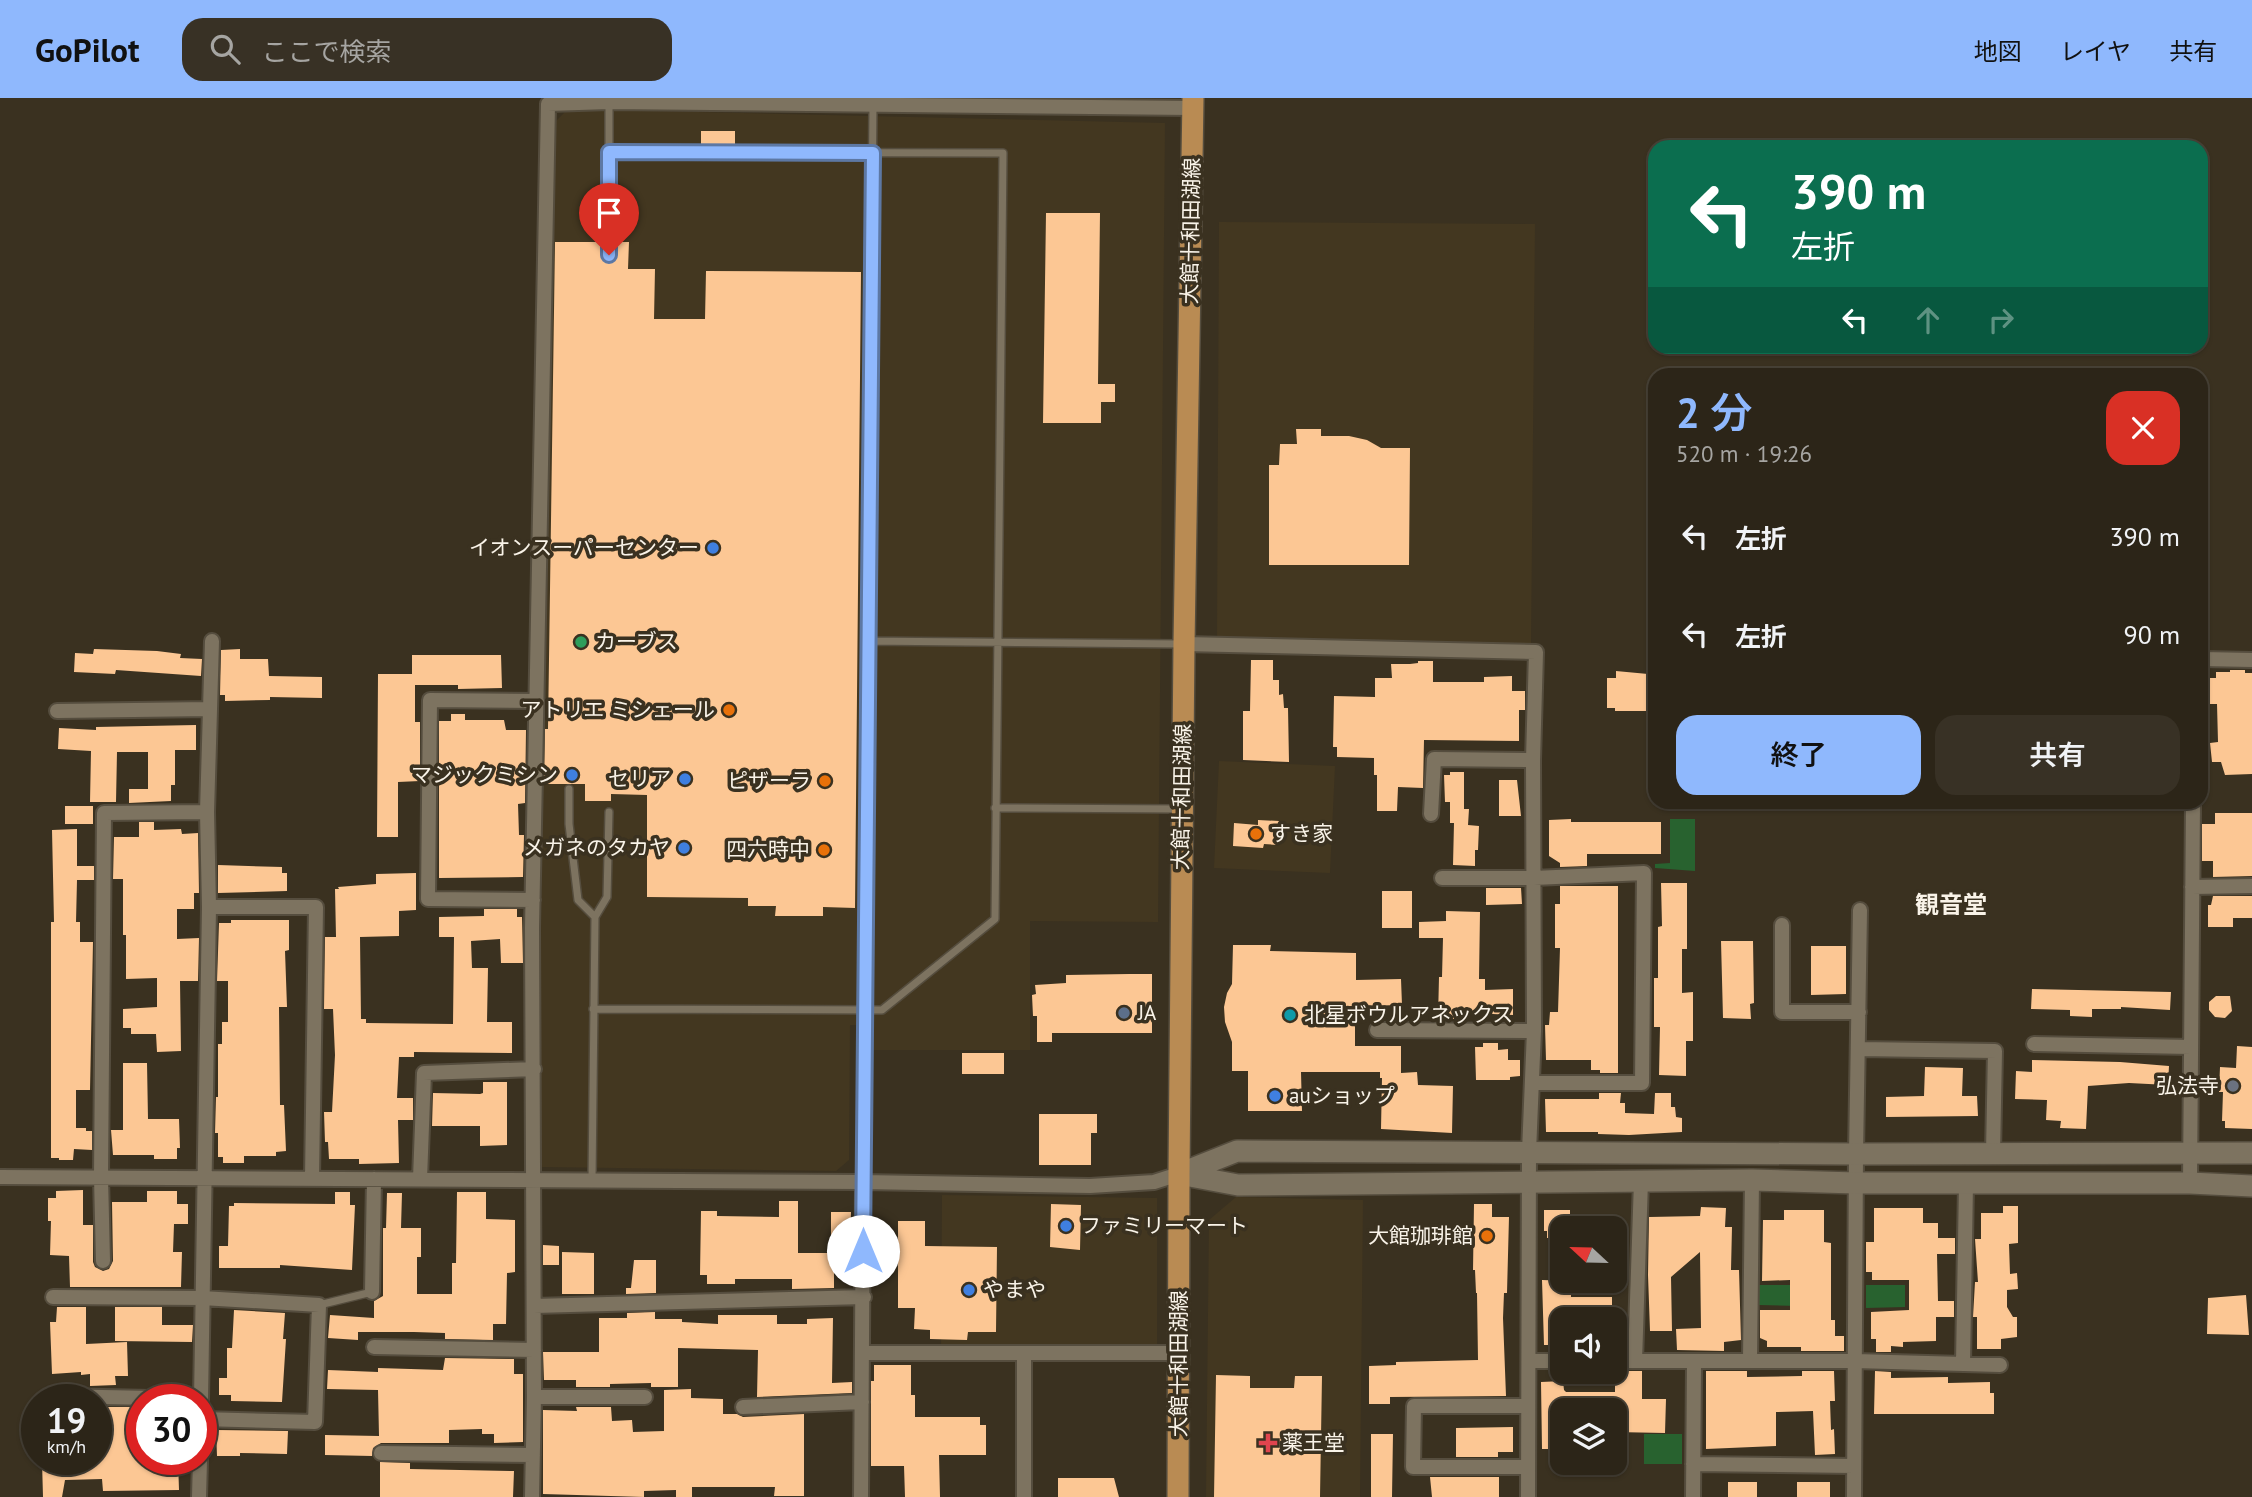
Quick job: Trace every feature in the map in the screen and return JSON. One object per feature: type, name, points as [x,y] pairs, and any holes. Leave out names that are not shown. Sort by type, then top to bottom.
[{"type":"main road","name":"大館十和田湖線","points":[[1178,1497],[1182,809],[1193,103]]},
{"type":"street","points":[[532,1497],[533,900],[548,104],[1193,103]]},
{"type":"street","points":[[201,1384],[209,907],[207,812],[212,641]]},
{"type":"street","points":[[1184,644],[1536,652],[1533,760],[1534,1031],[1529,1152],[1528,1497]]},
{"type":"street","points":[[2208,659],[2252,660]]},
{"type":"street","points":[[533,900],[428,899],[430,700],[537,701]]},
{"type":"street","points":[[57,710],[210,709]]},
{"type":"street","points":[[1431,814],[1434,759],[1533,760]]},
{"type":"street","points":[[2190,1183],[2193,809]]},
{"type":"street","points":[[103,1261],[104,813],[207,812]]},
{"type":"street","points":[[1442,878],[1534,878],[1644,873],[1642,1083],[1532,1083]]},
{"type":"street","points":[[2192,887],[2252,886]]},
{"type":"street","points":[[209,907],[316,907],[312,1179]]},
{"type":"street","points":[[1854,1497],[1860,910]]},
{"type":"street","points":[[1782,925],[1782,1012],[1859,1012]]},
{"type":"street","points":[[1377,1030],[1534,1031]]},
{"type":"street","points":[[2034,1044],[2192,1046]]},
{"type":"street","points":[[1859,1049],[1995,1051],[1993,1154]]},
{"type":"street","points":[[420,1179],[424,1073],[534,1069]]},
{"type":"street","points":[[0,1177],[863,1182],[1090,1186],[1154,1182],[1237,1151],[2252,1153]]},
{"type":"street","points":[[1179,1174],[1238,1185],[1752,1180],[1856,1184],[2190,1183],[2252,1186]]},
{"type":"street","points":[[372,1292],[374,1179]]},
{"type":"street","points":[[1750,1361],[1752,1180]]},
{"type":"street","points":[[1635,1361],[1641,1181]]},
{"type":"street","points":[[861,1497],[863,1182]]},
{"type":"street","points":[[1963,1364],[1966,1183]]},
{"type":"street","points":[[53,1297],[202,1298],[319,1305],[315,1422],[217,1419]]},
{"type":"street","points":[[534,1306],[864,1297]]},
{"type":"street","points":[[374,1347],[534,1350]]},
{"type":"street","points":[[863,1353],[1178,1353]]},
{"type":"street","points":[[1024,1353],[1024,1497]]},
{"type":"street","points":[[1529,1361],[1550,1361]]},
{"type":"street","points":[[1627,1361],[1855,1361],[2000,1365]]},
{"type":"street","points":[[1693,1497],[1694,1362]]},
{"type":"street","points":[[534,1397],[645,1396]]},
{"type":"street","points":[[743,1407],[862,1402]]},
{"type":"street","points":[[1528,1406],[1414,1406],[1413,1466],[1528,1467]]},
{"type":"street","points":[[381,1453],[533,1455]]},
{"type":"street","points":[[1693,1464],[1854,1466]]},
{"type":"street","points":[[199,1497],[200,1475]]},
{"type":"lane","points":[[609,255],[610,102]]},
{"type":"lane","points":[[863,1182],[873,102]]},
{"type":"lane","points":[[593,1009],[886,1008],[995,919],[1003,153],[609,152]]},
{"type":"lane","points":[[868,641],[1184,644]]},
{"type":"lane","points":[[569,789],[569,824],[578,900],[595,917]]},
{"type":"lane","points":[[995,808],[1182,809]]},
{"type":"lane","points":[[592,1180],[595,917],[607,897],[608,812]]},
{"type":"lane","points":[[319,1305],[372,1292]]},
{"type":"shaded area","points":[[568,109],[1165,123],[1158,922],[1030,921],[1030,1050],[872,1050],[871,1025],[850,1025],[849,1160],[836,1171],[542,1167],[538,1141],[552,125]]},
{"type":"shaded area","points":[[1219,222],[1535,224],[1531,644],[1217,640]]},
{"type":"shaded area","points":[[1219,761],[1335,766],[1330,873],[1214,868]]},
{"type":"shaded area","points":[[942,1195],[1157,1198],[1157,1348],[941,1345]]},
{"type":"shaded area","points":[[1236,1197],[1363,1200],[1360,1497],[1206,1497],[1209,1220]]},
{"type":"green space","points":[[1670,819],[1695,819],[1695,871],[1655,868],[1655,864],[1670,863]]},
{"type":"green space","points":[[1759,1285],[1799,1285],[1799,1306],[1759,1305]]},
{"type":"green space","points":[[1866,1285],[1905,1285],[1905,1307],[1866,1308]]},
{"type":"green space","points":[[1644,1434],[1682,1434],[1682,1464],[1644,1464]]},
{"type":"building","points":[[701,131],[735,131],[735,146],[701,145]]},
{"type":"building","points":[[1046,213],[1100,213],[1098,384],[1115,384],[1115,402],[1101,402],[1101,423],[1043,423]]},
{"type":"building","points":[[555,242],[603,242],[603,257],[608,261],[615,257],[615,242],[629,242],[628,269],[655,269],[654,319],[705,319],[706,271],[861,272],[855,908],[823,907],[823,916],[775,916],[776,906],[748,906],[748,898],[647,897],[647,795],[611,794],[611,801],[585,801],[585,784],[544,784],[545,729],[548,729]]},
{"type":"building","points":[[1296,429],[1321,429],[1321,436],[1349,436],[1367,440],[1381,448],[1410,448],[1409,565],[1269,565],[1269,465],[1279,465],[1280,444],[1297,444]]},
{"type":"building","points":[[94,649],[157,651],[181,654],[180,658],[202,659],[201,676],[116,670],[115,674],[74,672],[75,653],[93,654]]},
{"type":"building","points":[[240,649],[240,659],[268,659],[269,676],[322,677],[322,698],[270,697],[270,700],[225,701],[225,695],[220,695],[221,650]]},
{"type":"building","points":[[412,655],[501,655],[502,688],[458,689],[458,685],[415,685],[415,722],[420,722],[420,781],[398,782],[398,837],[377,837],[378,674],[412,674]]},
{"type":"building","points":[[1251,660],[1273,660],[1273,680],[1279,680],[1279,695],[1283,694],[1284,708],[1288,708],[1289,762],[1243,760],[1243,711],[1250,711]]},
{"type":"building","points":[[1433,661],[1433,682],[1484,682],[1484,677],[1512,676],[1512,691],[1525,691],[1525,710],[1519,710],[1519,741],[1424,740],[1423,788],[1398,787],[1397,811],[1377,811],[1374,758],[1337,757],[1337,747],[1333,747],[1334,696],[1375,697],[1375,678],[1392,678],[1391,664]]},
{"type":"building","points":[[2245,670],[2245,673],[2252,673],[2252,774],[2225,775],[2221,762],[2212,762],[2210,743],[2218,742],[2217,704],[2208,704],[2208,678],[2216,678],[2216,672]]},
{"type":"building","points":[[1616,671],[1648,674],[1647,711],[1615,711],[1615,708],[1607,708],[1607,678],[1616,678]]},
{"type":"building","points":[[451,714],[465,714],[465,720],[504,720],[506,730],[526,730],[525,803],[518,804],[519,835],[524,835],[523,877],[439,878],[439,721],[451,721]]},
{"type":"building","points":[[196,725],[196,750],[175,750],[175,785],[171,785],[171,801],[129,803],[129,789],[148,789],[148,752],[117,752],[116,802],[90,802],[91,751],[58,749],[59,728],[96,730],[96,727]]},
{"type":"building","points":[[1450,772],[1464,772],[1464,809],[1469,809],[1468,825],[1479,826],[1475,866],[1453,865],[1454,823],[1450,823],[1450,802],[1445,802],[1444,775],[1450,775]]},
{"type":"building","points":[[1499,780],[1517,780],[1521,816],[1499,816]]},
{"type":"building","points":[[65,806],[93,806],[93,824],[65,824]]},
{"type":"building","points":[[2215,813],[2252,813],[2252,876],[2213,877],[2213,861],[2202,861],[2202,824],[2215,824]]},
{"type":"building","points":[[1571,819],[1571,822],[1661,822],[1661,854],[1587,854],[1587,866],[1560,867],[1560,863],[1549,856],[1549,820]]},
{"type":"building","name":"すき家","points":[[1258,820],[1279,821],[1277,845],[1264,844],[1263,848],[1233,846],[1234,823],[1258,825]]},
{"type":"building","points":[[139,822],[154,822],[154,830],[181,829],[182,834],[198,833],[199,893],[194,893],[194,909],[177,909],[177,939],[199,938],[198,981],[180,981],[181,1051],[157,1052],[156,1034],[131,1034],[131,1028],[123,1028],[123,1009],[157,1007],[157,978],[126,979],[123,879],[113,879],[114,837],[139,837]]},
{"type":"building","points":[[77,829],[77,866],[94,866],[94,880],[77,880],[76,922],[80,922],[80,942],[93,942],[90,1090],[76,1090],[76,1128],[92,1131],[92,1150],[74,1149],[73,1160],[59,1160],[51,1158],[51,922],[54,922],[52,830]]},
{"type":"building","points":[[218,865],[282,867],[282,873],[287,873],[287,891],[218,893]]},
{"type":"building","points":[[416,873],[416,910],[399,911],[399,936],[360,937],[361,1019],[366,1019],[366,1023],[453,1024],[454,937],[439,937],[439,917],[484,916],[484,909],[517,909],[517,917],[522,917],[523,963],[501,963],[500,939],[471,941],[472,968],[488,968],[487,1022],[512,1022],[512,1053],[414,1052],[414,1057],[399,1057],[397,1098],[413,1098],[413,1120],[398,1120],[399,1163],[359,1164],[359,1159],[329,1159],[328,1142],[325,1142],[324,1112],[332,1112],[335,1055],[333,1009],[324,1009],[325,937],[336,937],[335,889],[376,884],[376,874]]},
{"type":"building","points":[[1661,883],[1687,883],[1687,949],[1682,949],[1682,993],[1693,992],[1693,1041],[1686,1041],[1686,1076],[1659,1075],[1660,1027],[1654,1027],[1654,978],[1658,978],[1658,927],[1662,926]]},
{"type":"building","points":[[1560,886],[1618,886],[1618,1073],[1591,1070],[1591,1060],[1546,1060],[1545,1025],[1549,1025],[1550,1012],[1558,1012],[1560,948],[1555,948],[1555,904],[1560,904]]},
{"type":"building","points":[[1486,888],[1521,888],[1522,904],[1486,905]]},
{"type":"building","points":[[1382,891],[1412,891],[1412,928],[1382,928]]},
{"type":"building","points":[[2213,896],[2252,896],[2252,918],[2233,918],[2233,927],[2208,927],[2208,905],[2211,905]]},
{"type":"building","points":[[1446,911],[1480,912],[1479,979],[1485,979],[1485,990],[1513,989],[1513,1015],[1453,1012],[1454,1019],[1438,1019],[1443,938],[1419,938],[1419,922],[1446,921]]},
{"type":"building","points":[[231,920],[289,920],[289,950],[285,951],[287,1007],[279,1007],[280,1105],[284,1105],[286,1151],[276,1152],[276,1156],[244,1156],[244,1163],[223,1163],[223,1157],[218,1157],[218,1133],[215,1133],[218,1044],[222,1044],[222,1022],[228,1022],[228,981],[217,981],[219,923],[231,923]]},
{"type":"building","points":[[1721,941],[1753,941],[1754,1003],[1750,1004],[1751,1019],[1723,1018]]},
{"type":"building","name":"北星ボウルアネックス","points":[[1233,945],[1271,945],[1270,951],[1356,953],[1356,980],[1401,979],[1402,1005],[1355,1006],[1355,1046],[1401,1046],[1401,1073],[1417,1072],[1418,1085],[1453,1086],[1452,1133],[1381,1129],[1380,1072],[1301,1072],[1302,1111],[1248,1111],[1248,1071],[1232,1071],[1232,1042],[1225,1022],[1224,1007],[1232,984]]},
{"type":"building","points":[[1811,946],[1846,946],[1846,994],[1811,995]]},
{"type":"building","points":[[1152,974],[1152,1033],[1052,1033],[1052,1042],[1037,1042],[1037,1016],[1033,1016],[1032,995],[1036,994],[1035,985],[1066,983],[1066,975]]},
{"type":"building","points":[[2032,989],[2171,992],[2170,1010],[2121,1007],[2092,1009],[2092,1017],[2070,1016],[2070,1010],[2031,1009]]},
{"type":"building","points":[[2216,996],[2230,996],[2232,1011],[2225,1018],[2215,1017],[2209,1010],[2209,1002]]},
{"type":"building","points":[[1483,1043],[1498,1043],[1498,1050],[1508,1049],[1508,1060],[1520,1060],[1520,1076],[1510,1077],[1510,1080],[1476,1080],[1475,1047],[1483,1047]]},
{"type":"building","name":"弘法寺","points":[[2237,1046],[2252,1047],[2252,1129],[2225,1128],[2225,1121],[2222,1121],[2220,1067],[2236,1068]]},
{"type":"building","points":[[962,1053],[1004,1053],[1004,1074],[962,1074]]},
{"type":"building","points":[[2032,1060],[2169,1066],[2168,1085],[2129,1083],[2088,1086],[2086,1129],[2060,1128],[2061,1121],[2046,1120],[2047,1100],[2015,1099],[2016,1071],[2032,1072]]},
{"type":"building","points":[[123,1063],[147,1063],[148,1119],[179,1119],[180,1148],[177,1148],[177,1159],[154,1159],[154,1155],[113,1155],[111,1130],[123,1130]]},
{"type":"building","points":[[1925,1067],[1963,1068],[1962,1096],[1977,1096],[1978,1116],[1886,1117],[1886,1097],[1924,1096]]},
{"type":"building","points":[[483,1082],[507,1082],[507,1145],[480,1146],[480,1126],[432,1126],[433,1093],[480,1094],[483,1093]]},
{"type":"building","points":[[1599,1093],[1621,1093],[1620,1103],[1625,1103],[1625,1113],[1654,1114],[1655,1093],[1671,1093],[1671,1107],[1675,1107],[1676,1117],[1682,1118],[1682,1132],[1629,1135],[1546,1132],[1545,1099],[1599,1099]]},
{"type":"building","points":[[1039,1114],[1097,1114],[1097,1133],[1091,1133],[1091,1165],[1039,1165]]},
{"type":"building","points":[[83,1190],[83,1225],[93,1225],[93,1262],[95,1267],[103,1271],[109,1269],[113,1261],[112,1202],[147,1202],[147,1191],[177,1191],[177,1204],[188,1204],[188,1224],[174,1224],[173,1252],[182,1252],[181,1287],[70,1287],[69,1256],[50,1255],[51,1221],[48,1221],[48,1198],[56,1198],[56,1191]]},
{"type":"building","points":[[335,1192],[350,1192],[350,1205],[355,1205],[352,1270],[280,1265],[280,1268],[219,1268],[219,1246],[228,1246],[229,1206],[234,1206],[234,1203],[335,1204]]},
{"type":"building","points":[[457,1192],[486,1192],[486,1219],[515,1220],[515,1272],[507,1273],[506,1324],[493,1324],[493,1340],[445,1339],[445,1333],[414,1332],[358,1332],[358,1340],[328,1338],[330,1315],[374,1318],[374,1301],[383,1296],[383,1228],[386,1228],[387,1193],[402,1193],[401,1228],[421,1228],[421,1257],[417,1257],[417,1294],[452,1294],[452,1263],[456,1263]]},
{"type":"building","points":[[779,1201],[798,1201],[798,1253],[834,1253],[834,1288],[792,1289],[792,1279],[735,1279],[735,1284],[707,1284],[707,1275],[700,1275],[701,1211],[717,1211],[717,1216],[779,1217]]},
{"type":"building","name":"ファミリーマート","points":[[1051,1204],[1081,1205],[1080,1250],[1050,1247]]},
{"type":"building","points":[[1474,1204],[1492,1204],[1492,1217],[1509,1217],[1507,1293],[1504,1293],[1503,1318],[1506,1396],[1390,1397],[1390,1404],[1369,1404],[1369,1366],[1396,1365],[1396,1362],[1478,1360],[1477,1293],[1473,1270]]},
{"type":"building","points":[[2003,1206],[2018,1206],[2018,1243],[2009,1244],[2010,1274],[2017,1273],[2018,1289],[2007,1290],[2007,1307],[2013,1317],[2017,1317],[2017,1337],[2001,1339],[2001,1349],[1977,1349],[1977,1317],[1973,1317],[1975,1282],[1978,1282],[1975,1239],[1981,1239],[1981,1213],[2003,1213]]},
{"type":"building","points":[[1701,1207],[1726,1208],[1725,1227],[1732,1227],[1731,1270],[1739,1270],[1741,1340],[1724,1342],[1724,1351],[1677,1350],[1676,1329],[1701,1328],[1700,1252],[1671,1277],[1672,1331],[1650,1331],[1649,1217],[1700,1216]]},
{"type":"building","points":[[1874,1208],[1923,1208],[1923,1223],[1938,1223],[1938,1238],[1955,1238],[1955,1254],[1937,1254],[1938,1301],[1954,1301],[1954,1317],[1936,1317],[1936,1341],[1903,1342],[1903,1347],[1891,1346],[1891,1352],[1876,1352],[1876,1339],[1871,1339],[1871,1312],[1909,1310],[1909,1280],[1872,1280],[1872,1272],[1866,1272],[1866,1242],[1874,1242]]},
{"type":"building","points":[[1544,1210],[1570,1210],[1570,1216],[1550,1216],[1550,1238],[1547,1238],[1547,1231],[1544,1231]]},
{"type":"building","points":[[1784,1210],[1824,1210],[1824,1242],[1831,1243],[1831,1320],[1835,1320],[1835,1336],[1844,1336],[1844,1351],[1801,1351],[1801,1347],[1767,1347],[1767,1341],[1760,1338],[1760,1310],[1790,1310],[1790,1280],[1762,1281],[1763,1220],[1784,1220]]},
{"type":"building","points":[[831,1212],[851,1212],[850,1247],[831,1247]]},
{"type":"building","points":[[898,1221],[925,1221],[925,1246],[997,1247],[996,1332],[968,1332],[967,1340],[930,1339],[930,1330],[914,1329],[915,1308],[898,1308]]},
{"type":"building","points":[[543,1245],[559,1246],[559,1265],[543,1265]]},
{"type":"building","points":[[562,1252],[594,1253],[594,1294],[562,1294]]},
{"type":"building","points":[[634,1260],[656,1260],[656,1293],[626,1294],[626,1288],[631,1288]]},
{"type":"building","points":[[1542,1280],[1550,1280],[1550,1293],[1571,1293],[1571,1297],[1612,1297],[1612,1307],[1550,1307],[1550,1345],[1544,1345]]},
{"type":"building","points":[[2246,1295],[2249,1335],[2207,1334],[2208,1298]]},
{"type":"building","points":[[57,1307],[86,1307],[86,1344],[127,1342],[128,1376],[115,1376],[116,1385],[112,1385],[90,1384],[90,1374],[81,1375],[81,1372],[52,1374],[50,1322],[56,1322]]},
{"type":"building","points":[[115,1307],[162,1307],[162,1325],[193,1325],[192,1342],[115,1341]]},
{"type":"building","points":[[234,1310],[285,1313],[282,1402],[231,1401],[231,1395],[219,1395],[219,1378],[227,1378],[227,1348],[232,1348]]},
{"type":"building","points":[[655,1312],[655,1319],[682,1319],[682,1322],[718,1324],[718,1315],[777,1315],[777,1324],[807,1324],[807,1319],[833,1318],[832,1383],[852,1382],[852,1393],[757,1397],[758,1350],[678,1348],[678,1387],[651,1387],[651,1383],[576,1387],[576,1380],[544,1380],[543,1352],[599,1352],[599,1318],[627,1318],[627,1313]]},
{"type":"building","points":[[445,1358],[514,1359],[514,1374],[523,1374],[523,1442],[494,1443],[494,1434],[482,1434],[482,1429],[449,1430],[449,1443],[381,1443],[373,1448],[372,1456],[325,1455],[325,1435],[379,1436],[378,1390],[327,1389],[328,1370],[443,1370]]},
{"type":"building","points":[[874,1365],[911,1365],[911,1395],[915,1395],[915,1417],[980,1417],[980,1425],[986,1425],[986,1455],[939,1455],[940,1497],[905,1497],[904,1466],[871,1466],[871,1381],[874,1381]]},
{"type":"building","points":[[1627,1371],[1642,1371],[1642,1399],[1666,1399],[1665,1433],[1627,1432],[1627,1398],[1550,1398],[1550,1449],[1542,1449],[1541,1382],[1563,1384],[1566,1392],[1615,1392],[1615,1384],[1627,1384]]},
{"type":"building","points":[[1706,1371],[1747,1371],[1747,1377],[1802,1376],[1802,1371],[1834,1371],[1835,1401],[1830,1401],[1835,1454],[1815,1455],[1813,1411],[1776,1412],[1776,1446],[1706,1449]]},
{"type":"building","points":[[1875,1371],[1891,1372],[1891,1378],[1948,1377],[1948,1383],[1990,1382],[1990,1393],[1994,1393],[1994,1414],[1874,1414]]},
{"type":"building","name":"薬王堂","points":[[1216,1375],[1250,1376],[1250,1388],[1294,1388],[1295,1376],[1322,1376],[1320,1497],[1214,1497]]},
{"type":"building","points":[[691,1389],[691,1398],[723,1399],[723,1414],[743,1417],[804,1414],[804,1496],[774,1496],[775,1487],[692,1487],[692,1497],[676,1497],[676,1490],[644,1491],[644,1497],[543,1494],[543,1410],[577,1411],[576,1407],[611,1407],[612,1421],[632,1420],[633,1432],[664,1431],[664,1390]]},
{"type":"building","points":[[112,1407],[126,1407],[126,1475],[178,1475],[179,1490],[103,1491],[102,1479],[65,1480],[62,1497],[43,1497],[42,1475],[112,1475]]},
{"type":"building","points":[[1513,1427],[1513,1452],[1498,1452],[1498,1457],[1456,1457],[1456,1428]]},
{"type":"building","points":[[217,1430],[288,1431],[287,1454],[240,1453],[240,1456],[217,1456]]},
{"type":"building","points":[[1371,1434],[1393,1434],[1392,1497],[1371,1497]]},
{"type":"building","points":[[380,1462],[410,1463],[410,1469],[514,1471],[513,1497],[380,1497]]},
{"type":"building","points":[[1430,1477],[1499,1477],[1499,1497],[1432,1497]]},
{"type":"building","points":[[1058,1478],[1114,1478],[1119,1497],[1058,1497]]},
{"type":"building","points":[[1728,1482],[1757,1482],[1757,1497],[1728,1497]]},
{"type":"building","points":[[1797,1482],[1830,1482],[1830,1497],[1797,1497]]},
{"type":"place","name":"イオンスーパーセンター","points":[[713,548]]},
{"type":"place","name":"カーブス","points":[[581,642]]},
{"type":"place","name":"アトリエ ミシェール","points":[[729,710]]},
{"type":"place","name":"マジックミシン","points":[[572,775]]},
{"type":"place","name":"セリア","points":[[685,779]]},
{"type":"place","name":"ピザーラ","points":[[825,781]]},
{"type":"place","name":"すき家","points":[[1256,834]]},
{"type":"place","name":"メガネのタカヤ","points":[[684,848]]},
{"type":"place","name":"四六時中","points":[[824,850]]},
{"type":"place","name":"JA","points":[[1124,1013]]},
{"type":"place","name":"北星ボウルアネックス","points":[[1290,1015]]},
{"type":"place","name":"弘法寺","points":[[2233,1086]]},
{"type":"place","name":"auショップ","points":[[1275,1096]]},
{"type":"place","name":"ファミリーマート","points":[[1066,1226]]},
{"type":"place","name":"大館珈琲館","points":[[1487,1236]]},
{"type":"place","name":"やまや","points":[[969,1290]]},
{"type":"place","name":"薬王堂","points":[[1268,1443]]},
{"type":"district","name":"観音堂","points":[[1951,905]]},
{"type":"route","points":[[609,255],[609,152],[873,153],[863,1251]]}]
